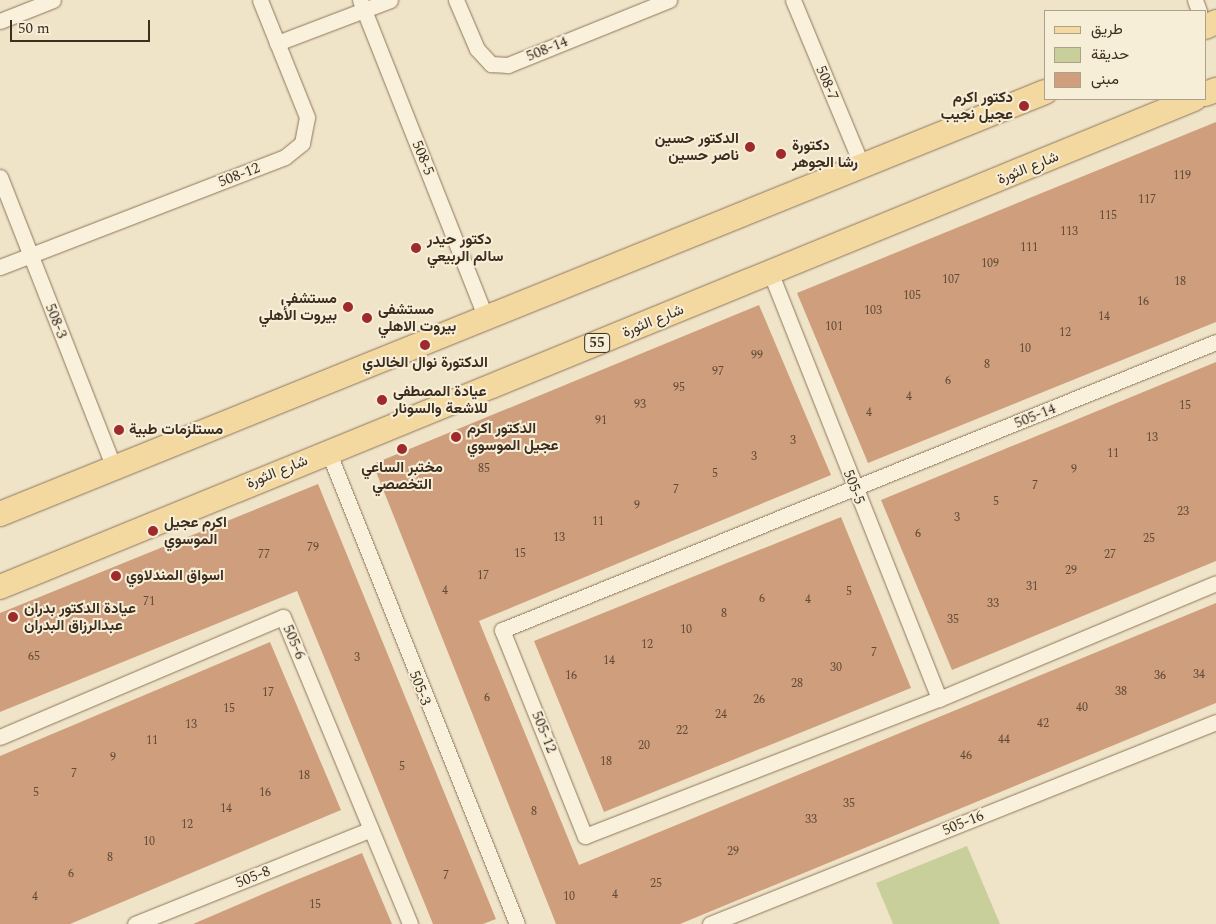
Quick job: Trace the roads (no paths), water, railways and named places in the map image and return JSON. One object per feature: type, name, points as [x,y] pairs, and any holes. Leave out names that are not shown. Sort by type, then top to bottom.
[{"type":"main road","points":[[0,514],[113,466],[1044,92]]},
{"type":"main road","name":"شارع الثورة","points":[[0,587],[328,451],[771,274],[1192,100]]},
{"type":"street","points":[[0,21],[53,0]]},
{"type":"street","name":"508-12","points":[[0,267],[285,157],[302,143],[307,116],[260,0]]},
{"type":"street","points":[[277,43],[362,6],[390,0]]},
{"type":"street","name":"508-14","points":[[456,0],[477,49],[491,64],[508,65],[669,0]]},
{"type":"street","name":"508-7","points":[[793,0],[862,166]]},
{"type":"street","name":"508-5","points":[[362,6],[485,316]]},
{"type":"street","name":"508-3","points":[[0,177],[113,466]]},
{"type":"street","name":"505-5","points":[[771,274],[939,699]]},
{"type":"street","name":"505-14","points":[[855,490],[1216,342]]},
{"type":"street","name":"505-3","points":[[328,451],[517,924]]},
{"type":"street","name":"505-12","points":[[855,490],[502,630],[585,836],[939,699]]},
{"type":"street","points":[[939,699],[1216,583]]},
{"type":"street","name":"505-6","points":[[0,737],[283,617],[410,924]]},
{"type":"street","name":"505-16","points":[[710,924],[1216,722]]},
{"type":"street","name":"505-8","points":[[135,924],[371,829]]},
{"type":"place","name":"دكتور اكرم عجيل نجيب","points":[[1024,106]]},
{"type":"place","name":"الدكتور حسين ناصر حسين","points":[[750,147]]},
{"type":"place","name":"دكتورة رشا الجوهر","points":[[781,154]]},
{"type":"place","name":"دكتور حيدر سالم الربيعي","points":[[416,248]]},
{"type":"place","name":"مستشفى بيروت الأهلي","points":[[348,307]]},
{"type":"place","name":"مستشفى بيروت الاهلي","points":[[367,318]]},
{"type":"place","name":"الدكتورة نوال الخالدي","points":[[425,345]]},
{"type":"place","name":"عيادة المصطفى للاشعة والسونار","points":[[382,400]]},
{"type":"place","name":"مستلزمات طبية","points":[[119,430]]},
{"type":"place","name":"الدكتور اكرم عجيل الموسوي","points":[[456,437]]},
{"type":"place","name":"مختبر الساعي التخصصي","points":[[402,449]]},
{"type":"place","name":"اكرم عجيل الموسوي","points":[[153,531]]},
{"type":"place","name":"اسواق المندلاوي","points":[[116,576]]},
{"type":"place","name":"عيادة الدكتور بدران عبدالرزاق البدران","points":[[13,617]]}]
